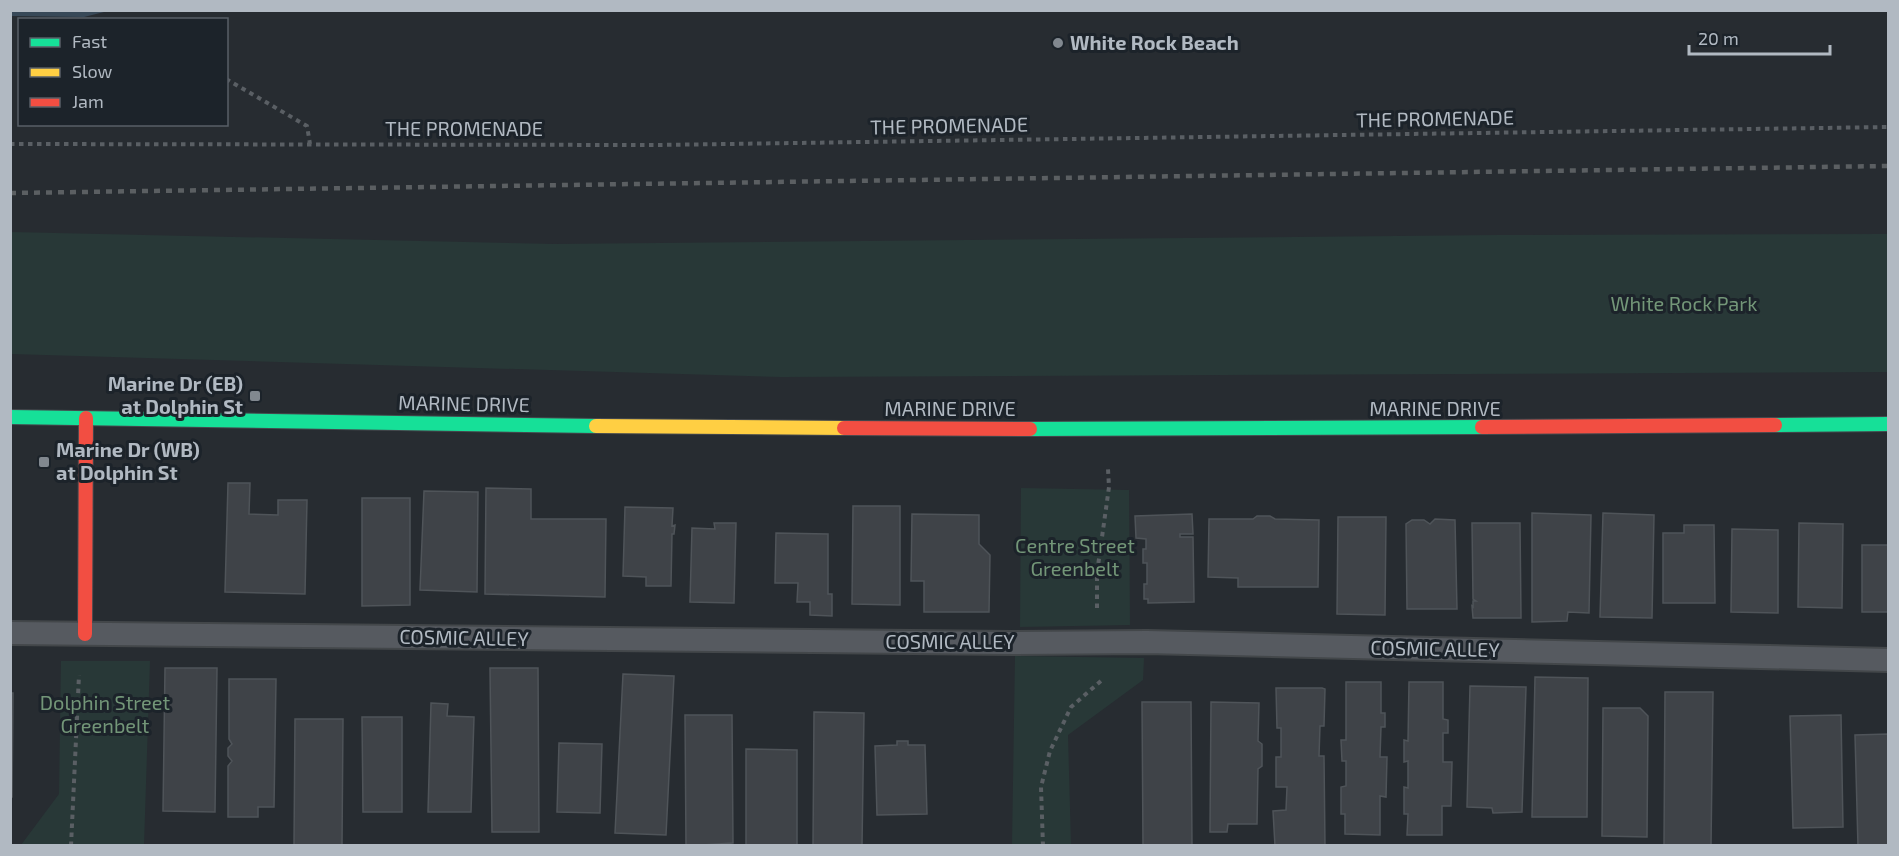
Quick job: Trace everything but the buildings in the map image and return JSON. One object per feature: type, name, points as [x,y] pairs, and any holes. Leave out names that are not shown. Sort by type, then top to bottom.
[{"type":"street","name":"MARINE DRIVE","points":[[10,417],[791,428],[1412,429],[1888,424]]},
{"type":"street","points":[[85,634],[86,418]]},
{"type":"lane","name":"COSMIC ALLEY","points":[[10,633],[988,643],[1159,642],[1888,660]]},
{"type":"path","points":[[228,80],[307,126],[310,144]]},
{"type":"path","name":"THE PROMENADE","points":[[10,144],[658,145],[1888,127]]},
{"type":"path","points":[[1097,613],[1097,573],[1109,487]]},
{"type":"path","points":[[71,846],[79,676]]},
{"type":"path","points":[[1043,846],[1041,787],[1050,751],[1071,707],[1104,678]]},
{"type":"green space","name":"White Rock Park","points":[[11,232],[554,244],[1497,235],[1888,234],[1888,372],[781,377],[11,354]]},
{"type":"green space","name":"Centre Street Greenbelt","points":[[1021,488],[1129,490],[1130,625],[1020,627]]},
{"type":"green space","points":[[1015,656],[1144,658],[1143,680],[1068,735],[1071,845],[1012,845]]},
{"type":"green space","name":"Dolphin Street Greenbelt","points":[[61,661],[150,661],[144,845],[21,845],[59,794]]},
{"type":"water","points":[[11,10],[108,11],[84,17],[11,16]]},
{"type":"railway","points":[[10,193],[1888,166]]},
{"type":"traffic: fast","points":[[10,417],[596,426]]},
{"type":"traffic: fast","points":[[1775,425],[1888,424]]},
{"type":"traffic: fast","points":[[1030,429],[1482,427]]},
{"type":"traffic: slow","points":[[596,426],[844,428]]},
{"type":"traffic: jam","points":[[85,634],[86,418]]},
{"type":"traffic: jam","points":[[1482,427],[1775,425]]},
{"type":"traffic: jam","points":[[844,428],[1030,429]]},
{"type":"place","name":"White Rock Beach","points":[[1058,43]]},
{"type":"place","name":"Marine Dr (EB) at Dolphin St","points":[[255,396]]},
{"type":"place","name":"Marine Dr (WB) at Dolphin St","points":[[44,462]]}]
